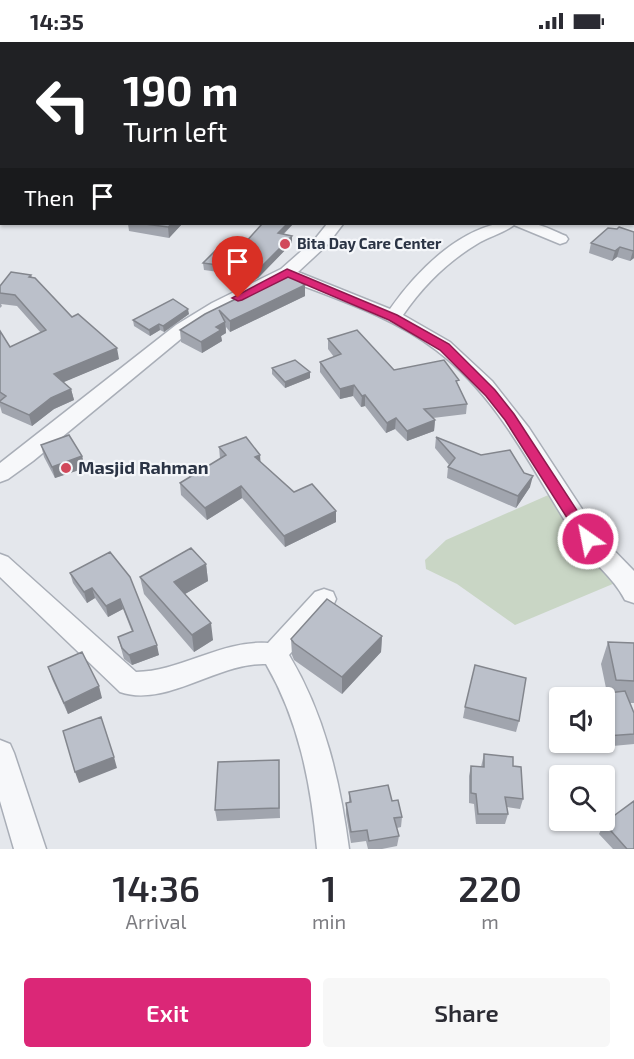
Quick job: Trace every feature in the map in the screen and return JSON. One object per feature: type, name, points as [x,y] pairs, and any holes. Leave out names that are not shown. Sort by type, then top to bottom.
[{"type":"street","points":[[0,474],[182,329],[218,307],[287,273],[321,242],[333,225]]},
{"type":"street","points":[[393,317],[409,293],[444,259],[463,245],[505,225]]},
{"type":"street","points":[[524,225],[560,239]]},
{"type":"street","points":[[287,273],[393,317],[445,347],[491,393],[593,546],[634,590]]},
{"type":"street","points":[[0,563],[130,684],[142,685],[237,655],[274,654],[324,599]]},
{"type":"street","points":[[274,654],[306,715],[325,791],[333,849]]},
{"type":"street","points":[[0,753],[30,849]]},
{"type":"green space","points":[[562,489],[627,578],[515,625],[457,584],[426,569],[425,560],[446,540]]},
{"type":"building","points":[[261,225],[286,225],[278,233],[292,236],[257,271],[244,278],[225,266],[203,263],[226,240],[244,244]]},
{"type":"building","points":[[619,227],[634,232],[633,251],[620,247],[615,251],[591,243],[608,228],[617,229]]},
{"type":"building","points":[[11,272],[31,275],[29,277],[35,278],[72,317],[78,314],[117,348],[54,374],[71,389],[51,398],[29,415],[0,402],[6,396],[0,392],[0,331],[10,347],[46,330],[15,295],[0,293],[0,286]]},
{"type":"building","points":[[287,274],[305,285],[230,321],[219,310],[225,322],[216,327],[221,330],[201,342],[180,330],[205,314]]},
{"type":"building","points":[[173,299],[188,309],[163,326],[159,324],[149,330],[133,320]]},
{"type":"building","points":[[357,330],[394,370],[444,360],[459,380],[456,381],[467,404],[424,409],[435,420],[407,431],[396,418],[387,423],[354,385],[340,389],[320,362],[341,354],[328,339]]},
{"type":"building","points":[[295,360],[310,372],[285,382],[272,368]]},
{"type":"building","points":[[69,435],[82,456],[52,467],[41,445]]},
{"type":"building","points":[[246,437],[260,455],[255,457],[294,492],[312,484],[336,511],[284,536],[241,486],[205,508],[180,483],[226,455],[219,447]]},
{"type":"building","points":[[436,437],[481,455],[510,450],[524,473],[533,476],[518,496],[448,467],[455,458]]},
{"type":"building","points":[[191,548],[206,564],[174,582],[211,623],[192,635],[140,577]]},
{"type":"building","points":[[110,552],[130,577],[157,645],[129,655],[122,648],[118,637],[133,631],[120,599],[106,606],[92,588],[84,592],[70,573]]},
{"type":"building","points":[[327,599],[382,636],[342,677],[291,639]]},
{"type":"building","points":[[608,642],[634,643],[634,681],[616,680]]},
{"type":"building","points":[[82,652],[99,686],[64,703],[48,667]]},
{"type":"building","points":[[475,665],[526,678],[519,721],[465,707]]},
{"type":"building","points":[[625,691],[634,713],[634,734],[615,735],[615,692]]},
{"type":"building","points":[[101,717],[114,757],[75,772],[63,731]]},
{"type":"building","points":[[484,754],[513,757],[513,766],[521,767],[523,799],[505,797],[508,814],[478,814],[476,794],[471,793],[471,766],[484,767]]},
{"type":"building","points":[[279,760],[279,808],[215,810],[218,762]]},
{"type":"building","points":[[388,785],[392,801],[398,800],[402,817],[394,818],[399,836],[369,841],[367,830],[351,832],[346,803],[351,802],[349,792]]},
{"type":"building","points":[[634,801],[634,849],[627,849],[611,831],[615,831],[615,815]]},
{"type":"place","name":"Bita Day Care Center","points":[[285,244]]},
{"type":"place","name":"Masjid Rahman","points":[[66,468]]},
{"type":"route","points":[[238,298],[287,273],[393,317],[445,347],[491,393],[509,417],[588,539]]}]
